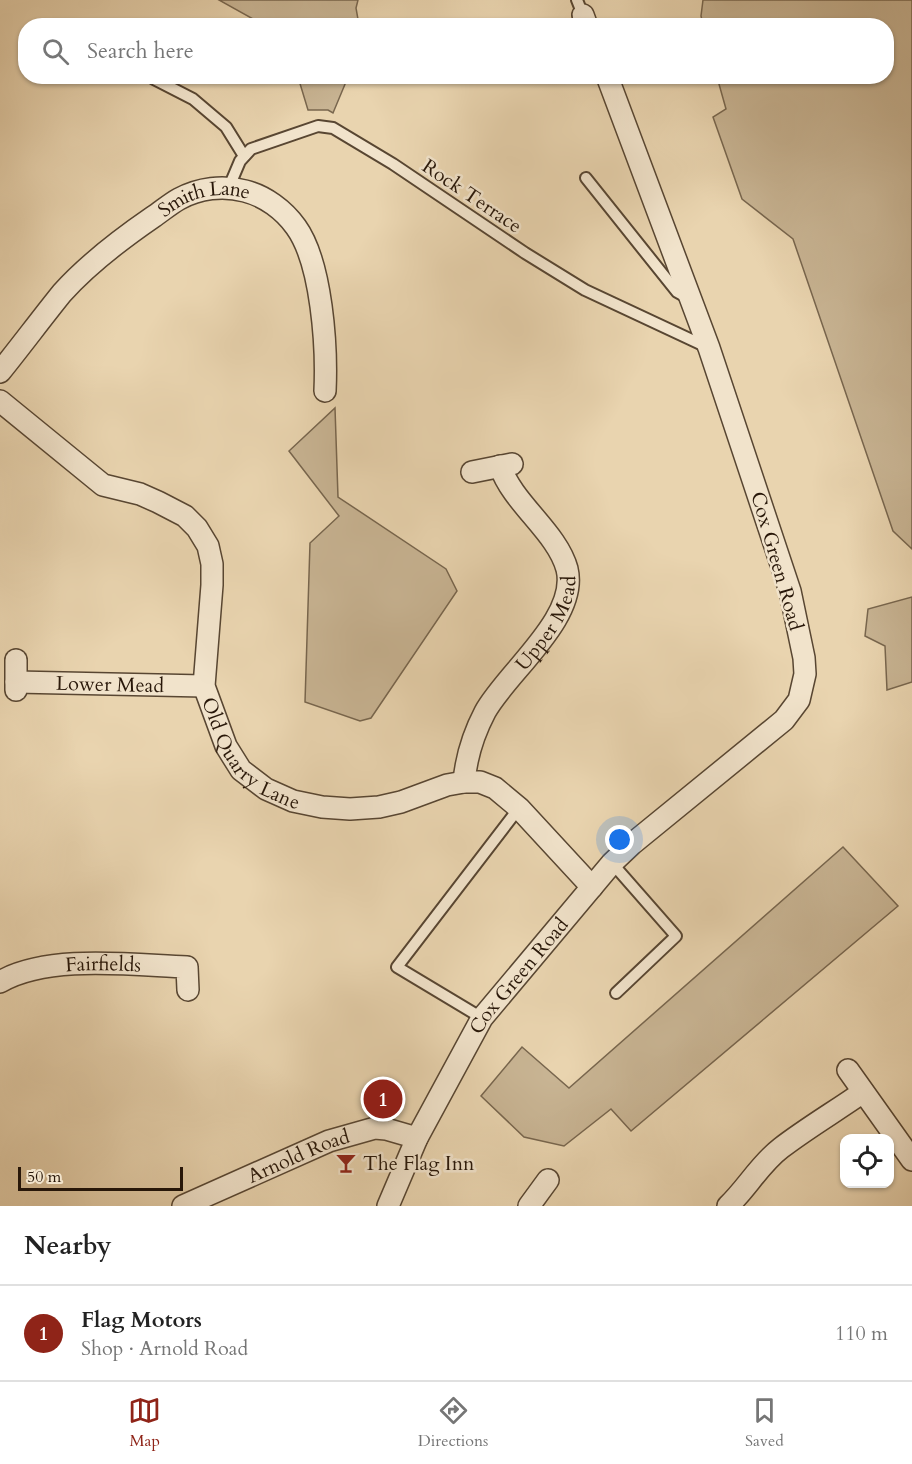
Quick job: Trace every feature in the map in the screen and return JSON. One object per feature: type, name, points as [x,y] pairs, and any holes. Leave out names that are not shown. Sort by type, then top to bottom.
[{"type":"street","name":"Cox Green Road","points":[[388,1206],[417,1137],[482,1018],[612,864],[632,844],[784,720],[799,700],[803,687],[804,658],[790,591],[709,348],[609,84]]},
{"type":"street","name":"Smith Lane","points":[[0,372],[63,292],[125,236],[180,199],[203,190],[230,187],[266,198],[283,212],[307,245],[317,286],[324,336],[321,391]]},
{"type":"street","name":"Old Quarry Lane","points":[[0,401],[103,485],[140,494],[158,502],[184,516],[197,528],[208,546],[212,564],[204,686],[226,746],[242,770],[266,789],[293,801],[322,807],[350,809],[379,807],[464,782],[480,782],[495,788],[519,808],[592,887]]},
{"type":"street","name":"Upper Mead","points":[[464,782],[465,765],[484,713],[500,689],[529,658],[561,610],[568,588],[567,570],[560,552],[505,481],[506,465],[472,472]]},
{"type":"street","name":"Lower Mead","points":[[16,660],[16,686],[204,686]]},
{"type":"street","name":"Fairfields","points":[[0,982],[25,970],[48,966],[77,964],[187,967],[188,990]]},
{"type":"street","points":[[848,1070],[912,1160]]},
{"type":"street","points":[[728,1206],[740,1195],[766,1161],[781,1148],[863,1092]]},
{"type":"street","name":"Arnold Road","points":[[183,1206],[329,1141],[375,1128],[417,1137]]},
{"type":"street","points":[[534,1204],[548,1180]]},
{"type":"lane","points":[[164,84],[193,99],[226,127],[244,156],[230,187]]},
{"type":"lane","name":"Rock Terrace","points":[[244,156],[251,149],[305,130],[318,126],[333,128],[393,164],[525,253],[585,290],[709,348]]},
{"type":"lane","points":[[586,178],[677,292],[691,301]]},
{"type":"lane","points":[[482,1018],[397,967],[519,808]]},
{"type":"lane","points":[[612,864],[676,936],[616,993]]},
{"type":"shaded area","points":[[219,0],[358,0],[356,8],[358,18],[251,18]]},
{"type":"shaded area","points":[[703,0],[912,0],[912,549],[893,531],[793,239],[742,199],[713,117],[726,109],[719,84],[894,84],[894,18],[701,18]]},
{"type":"shaded area","points":[[300,84],[345,84],[333,113],[328,110],[308,110]]},
{"type":"shaded area","points":[[335,408],[338,497],[446,569],[457,591],[371,718],[360,721],[305,702],[310,543],[339,516],[289,451]]},
{"type":"shaded area","points":[[912,597],[912,682],[887,690],[885,646],[865,636],[868,609]]},
{"type":"shaded area","points":[[843,847],[898,906],[631,1131],[611,1109],[564,1146],[524,1137],[481,1096],[522,1047],[569,1088]]},
{"type":"place","name":"Flag Motors","points":[[383,1099]]},
{"type":"place","name":"The Flag Inn","points":[[346,1163]]}]
